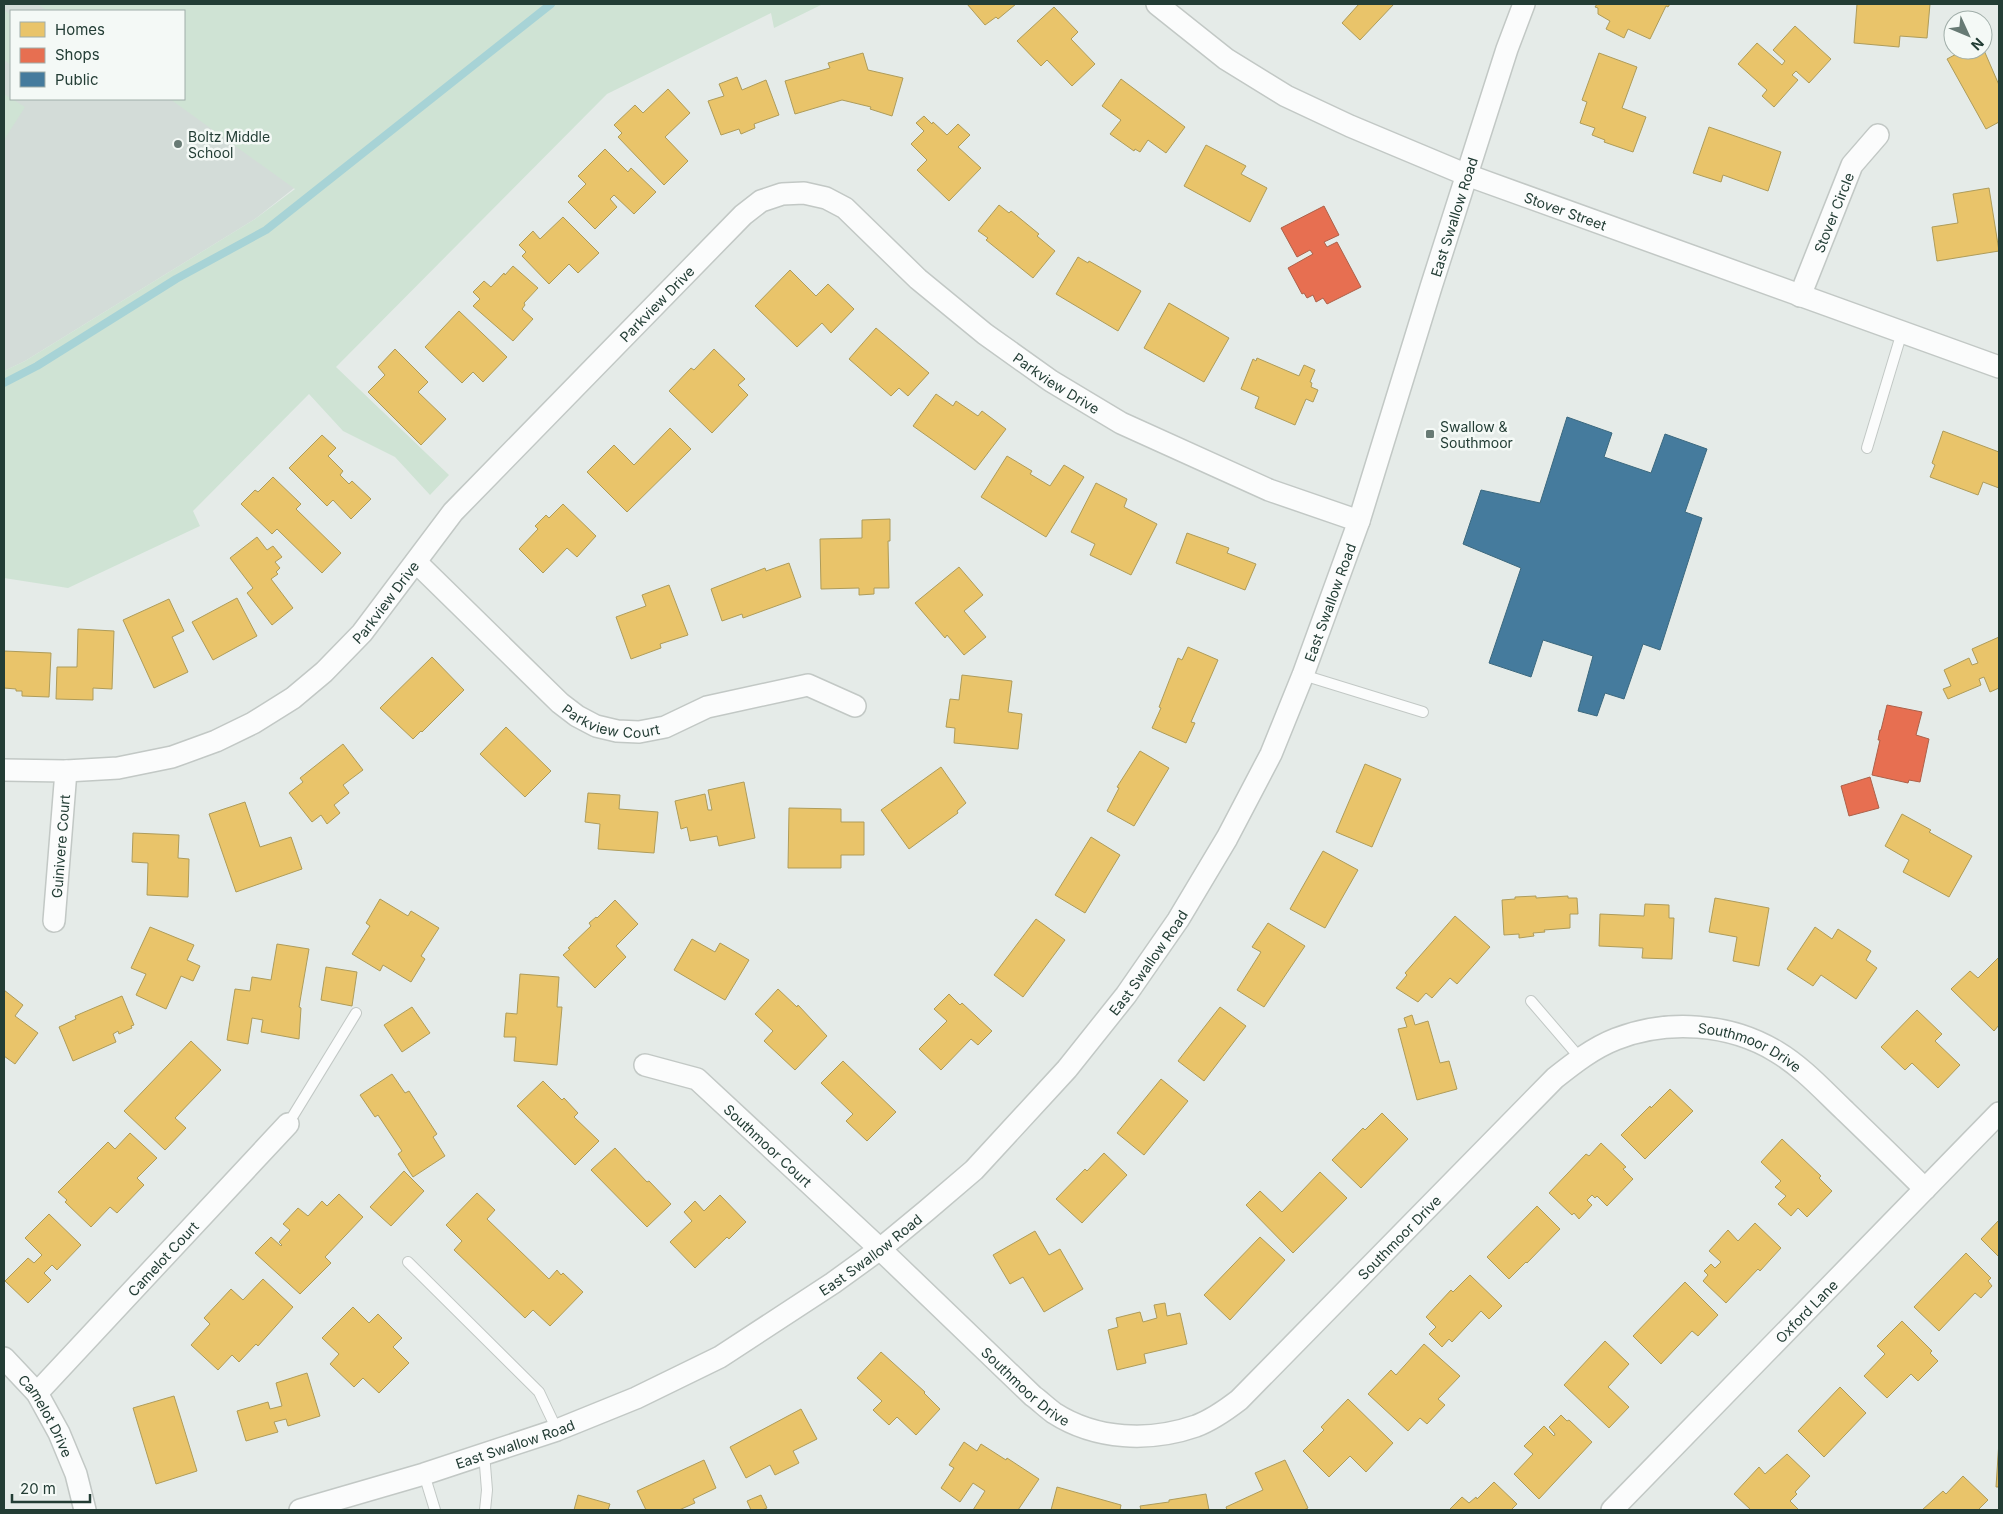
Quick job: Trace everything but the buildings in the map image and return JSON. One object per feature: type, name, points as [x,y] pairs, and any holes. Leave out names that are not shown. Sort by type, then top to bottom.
[{"type":"street","name":"Stover Street","points":[[1157,4],[1226,59],[1286,96],[1350,126],[1467,175],[1999,367]]},
{"type":"street","name":"East Swallow Road","points":[[300,1510],[424,1474],[557,1430],[636,1398],[720,1357],[779,1320],[880,1249],[974,1170],[1067,1069],[1126,995],[1178,920],[1227,838],[1271,754],[1304,675],[1359,522],[1507,49],[1524,4]]},
{"type":"street","name":"Stover Circle","points":[[1800,296],[1852,164],[1878,135]]},
{"type":"street","name":"Parkview Drive","points":[[4,770],[66,771],[118,768],[172,757],[216,741],[253,723],[293,698],[324,672],[362,633],[454,512],[743,215],[761,201],[782,194],[797,193],[826,198],[846,208],[918,279],[985,334],[1051,381],[1121,423],[1269,490],[1359,522]]},
{"type":"street","name":"Parkview Court","points":[[416,562],[560,703],[576,716],[596,726],[617,731],[639,732],[665,727],[707,707],[808,685],[855,706]]},
{"type":"street","name":"Guinivere Court","points":[[54,921],[66,771]]},
{"type":"street","name":"Southmoor Drive","points":[[880,1249],[1033,1396],[1055,1413],[1074,1423],[1100,1432],[1132,1437],[1173,1432],[1197,1426],[1239,1400],[1555,1078],[1580,1058],[1615,1039],[1639,1032],[1671,1027],[1697,1027],[1729,1032],[1754,1040],[1777,1052],[1804,1070],[1926,1189]]},
{"type":"street","name":"Southmoor Court","points":[[645,1065],[697,1079],[880,1249]]},
{"type":"street","name":"Oxford Lane","points":[[1612,1510],[1999,1113]]},
{"type":"street","name":"Camelot Court","points":[[37,1394],[288,1124]]},
{"type":"street","name":"Camelot Drive","points":[[4,1358],[37,1394],[59,1433],[76,1474],[85,1510]]},
{"type":"lane","points":[[1867,448],[1902,332]]},
{"type":"lane","points":[[1304,675],[1422,712]]},
{"type":"lane","points":[[1531,1002],[1580,1058]]},
{"type":"lane","points":[[288,1124],[356,1013]]},
{"type":"lane","points":[[408,1262],[539,1392],[557,1430]]},
{"type":"lane","points":[[484,1453],[487,1490],[485,1510]]},
{"type":"lane","points":[[424,1474],[434,1510]]},
{"type":"shaded area","name":"Boltz Middle School","points":[[4,4],[527,4],[255,219],[25,361],[4,371]]},
{"type":"green space","points":[[37,4],[823,4],[774,28],[771,13],[607,94],[336,367],[449,475],[430,495],[395,457],[343,431],[309,394],[193,511],[200,526],[68,588],[4,578],[4,371],[25,361],[255,219],[295,189],[171,100],[185,100],[185,10],[46,10]]},
{"type":"green space","points":[[4,10],[10,14],[10,64],[4,60]]},
{"type":"green space","points":[[4,94],[10,98],[10,100],[14,100],[25,107],[4,140]]},
{"type":"waterway","points":[[4,383],[37,366],[176,279],[266,230],[551,4]]},
{"type":"place","name":"Boltz Middle School","points":[[178,144]]},
{"type":"place","name":"Swallow & Southmoor","points":[[1430,434]]}]
